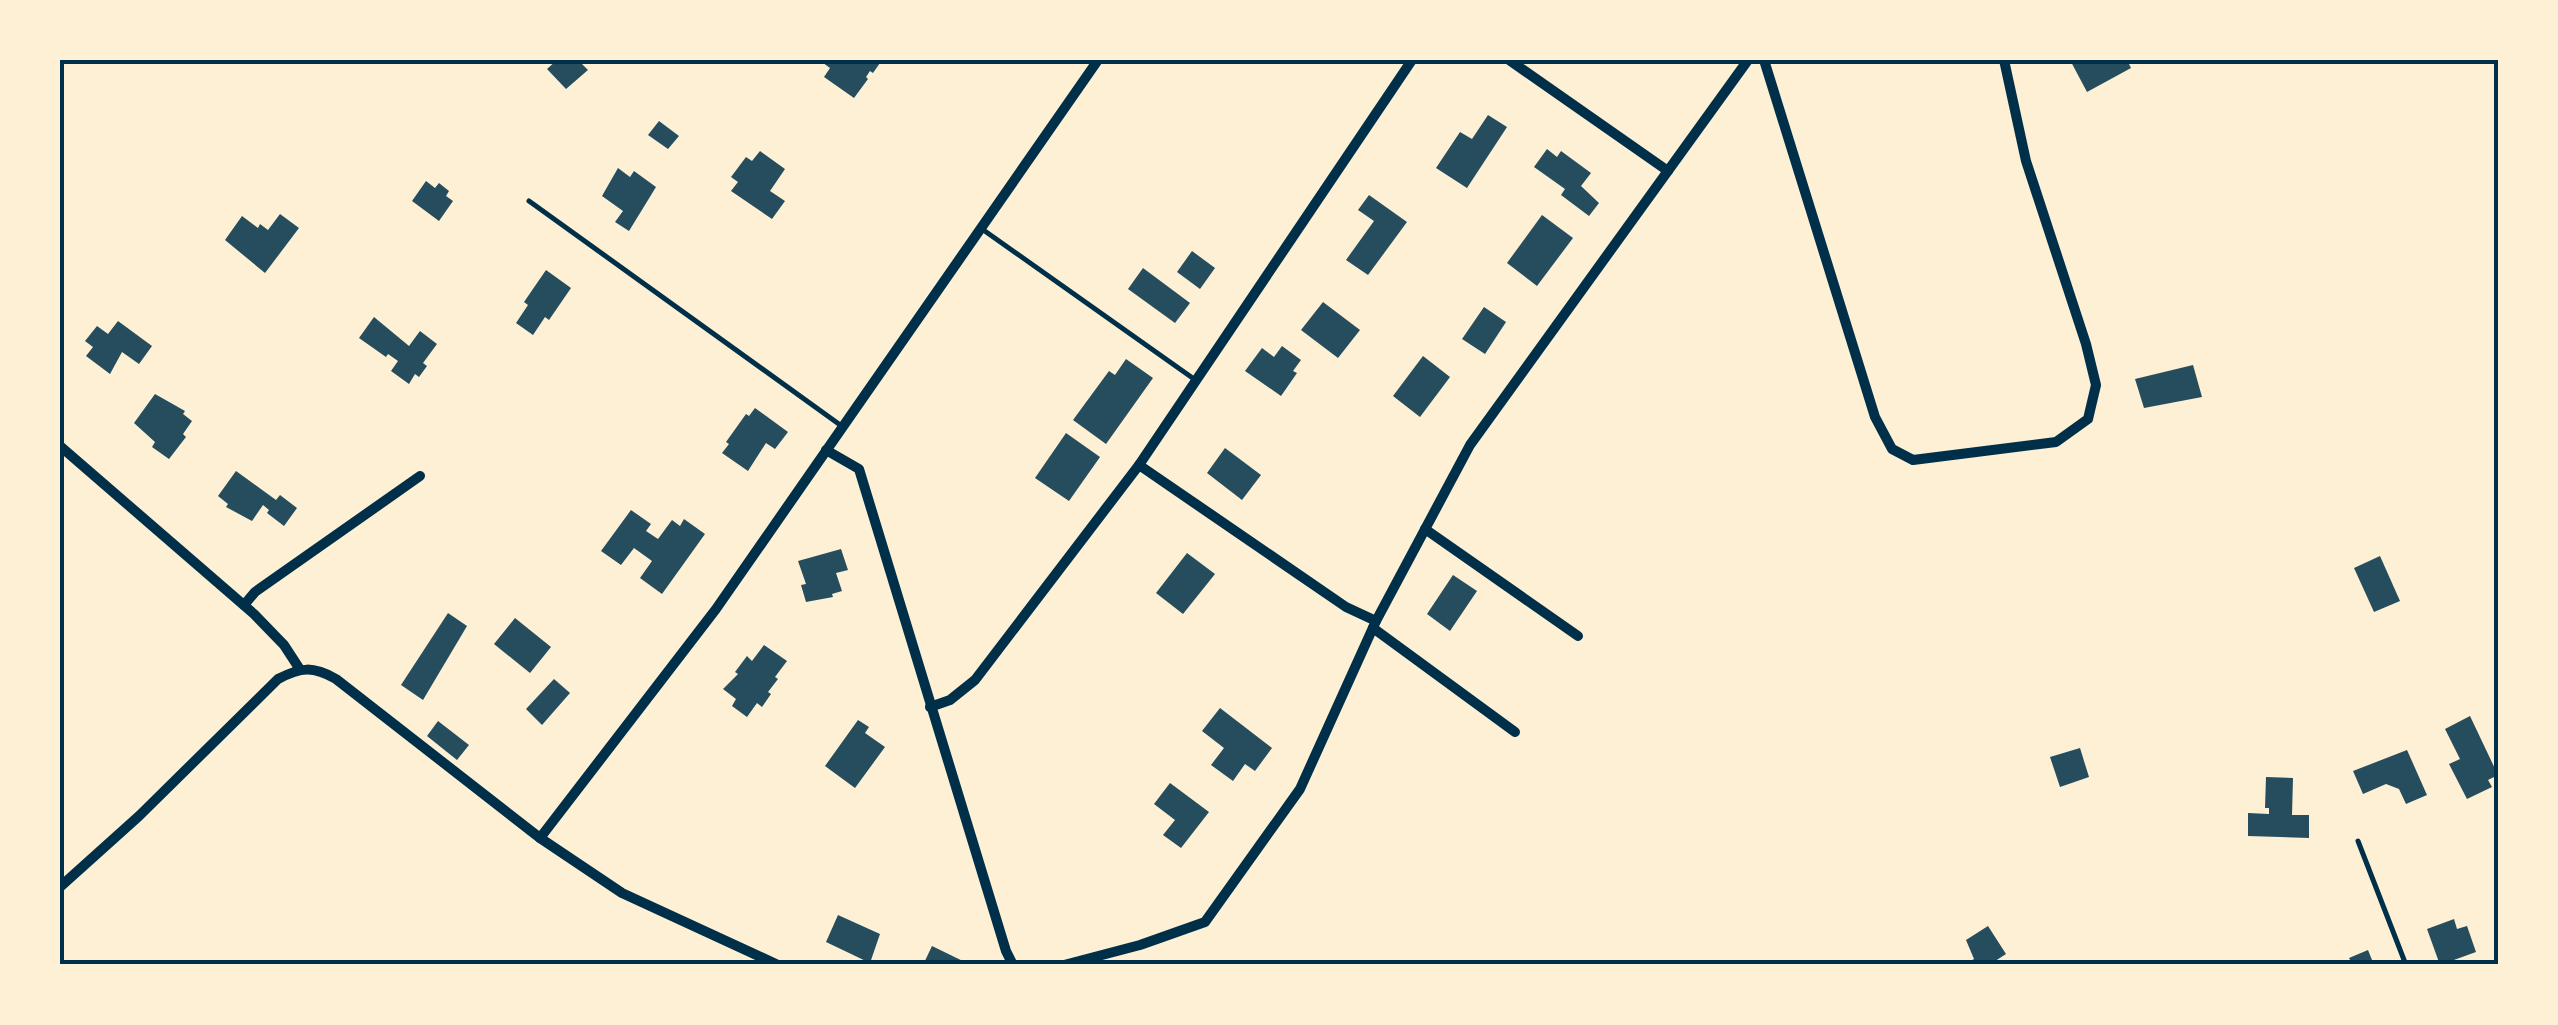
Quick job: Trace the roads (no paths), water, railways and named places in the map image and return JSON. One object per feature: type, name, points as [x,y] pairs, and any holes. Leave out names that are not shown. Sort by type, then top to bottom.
[{"type":"street","points":[[540,838],[716,609],[1098,60]]},
{"type":"street","points":[[930,706],[950,700],[975,680],[1138,464],[1412,60]]},
{"type":"street","points":[[1510,60],[1668,171]]},
{"type":"street","points":[[1064,965],[1140,945],[1205,922],[1300,789],[1374,625],[1470,444],[1748,60]]},
{"type":"street","points":[[1764,60],[1875,417],[1892,449],[1913,460],[2056,442],[2088,419],[2096,386],[2026,161],[2004,60]]},
{"type":"street","points":[[60,446],[244,605],[284,645],[298,668]]},
{"type":"street","points":[[826,450],[859,470],[1013,965]]},
{"type":"street","points":[[1138,464],[1374,625],[1515,732]]},
{"type":"street","points":[[244,605],[255,592],[420,476]]},
{"type":"street","points":[[1425,529],[1578,636]]},
{"type":"street","points":[[60,887],[139,816],[278,678],[298,668],[317,668],[540,838],[622,893],[778,965]]},
{"type":"lane","points":[[528,200],[843,427]]},
{"type":"lane","points":[[980,228],[1194,380]]},
{"type":"lane","points":[[2358,842],[2406,965]]}]
